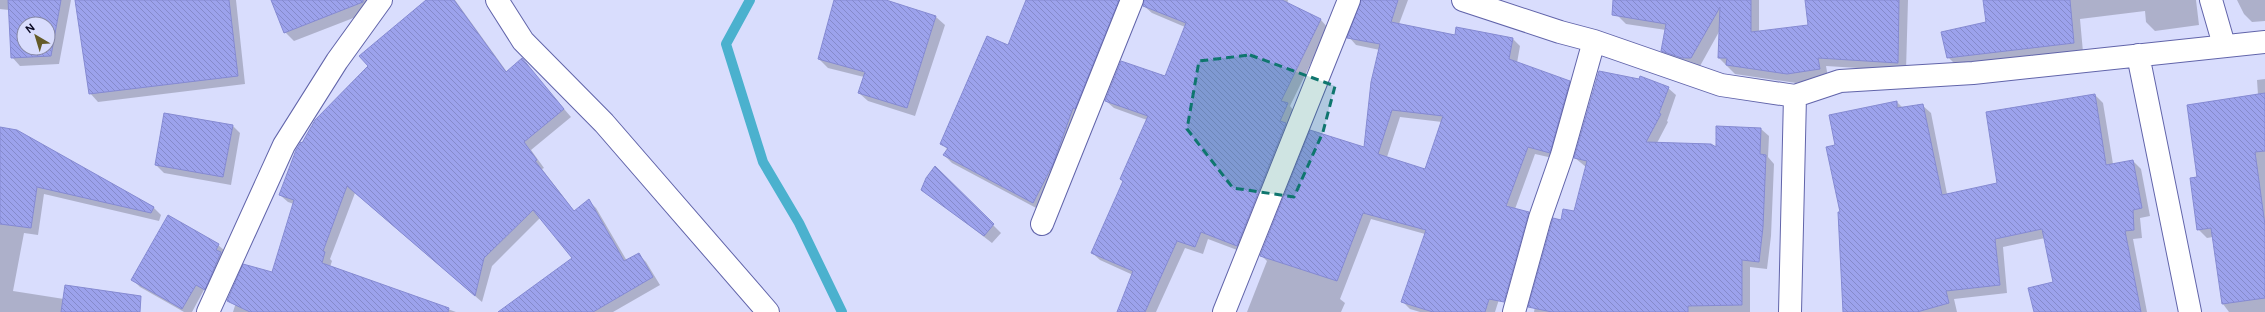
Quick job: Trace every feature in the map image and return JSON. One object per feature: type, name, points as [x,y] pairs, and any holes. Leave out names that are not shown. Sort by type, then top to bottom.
[{"type":"street","points":[[208,312],[284,145],[337,61],[381,0]]},
{"type":"street","points":[[497,0],[524,41],[604,123],[768,312]]},
{"type":"street","points":[[1042,224],[1132,0]]},
{"type":"street","points":[[1224,312],[1349,0]]},
{"type":"street","points":[[1463,0],[1560,32],[1594,41],[1721,85],[1795,96],[1840,81],[1973,73],[2224,45],[2265,42]]},
{"type":"street","points":[[2211,0],[2224,45]]},
{"type":"street","points":[[1514,312],[1540,218],[1562,155],[1594,41]]},
{"type":"street","points":[[2138,55],[2190,312]]},
{"type":"street","points":[[1790,312],[1795,96]]},
{"type":"highlighted area","points":[[1250,55],[1335,86],[1323,132],[1294,197],[1233,188],[1187,129],[1199,61]]},
{"type":"building","points":[[8,0],[61,0],[56,28],[56,16],[16,16],[16,56],[51,56],[11,58]]},
{"type":"building","points":[[75,0],[229,0],[238,76],[89,94]]},
{"type":"building","points":[[271,0],[363,0],[363,2],[284,33]]},
{"type":"building","points":[[426,0],[454,0],[506,72],[522,58],[564,109],[524,142],[537,160],[535,161],[574,211],[589,199],[624,261],[639,253],[653,277],[593,312],[498,312],[572,258],[533,210],[484,258],[475,296],[347,186],[323,251],[325,252],[322,263],[449,308],[448,312],[250,312],[227,301],[243,264],[272,272],[294,200],[279,195],[296,150],[301,142],[302,143],[315,120],[368,66],[359,56]]},
{"type":"building","points":[[834,0],[886,0],[936,16],[907,108],[858,93],[865,72],[818,59]]},
{"type":"building","points":[[1026,0],[1119,0],[1075,109],[1073,108],[1053,164],[1033,203],[943,155],[948,148],[940,144],[987,36],[1008,45]]},
{"type":"building","points":[[1144,0],[1282,0],[1321,19],[1281,101],[1288,103],[1280,121],[1286,123],[1237,246],[1201,232],[1195,247],[1177,241],[1145,312],[1117,312],[1133,271],[1091,253],[1123,181],[1120,179],[1148,116],[1105,101],[1121,61],[1165,76],[1186,23],[1143,6]]},
{"type":"building","points":[[1361,0],[1398,0],[1391,22],[1455,35],[1456,27],[1513,38],[1509,59],[1570,81],[1550,153],[1528,147],[1506,206],[1529,212],[1504,302],[1489,299],[1485,312],[1433,312],[1401,302],[1426,230],[1363,213],[1337,281],[1260,256],[1310,130],[1364,147],[1371,82],[1380,44],[1347,38]],"holes":[[[1392,110],[1443,116],[1425,169],[1378,154]]]},
{"type":"building","points":[[1613,0],[1751,0],[1751,32],[1808,25],[1805,0],[1899,0],[1898,63],[1818,58],[1820,69],[1787,74],[1726,65],[1727,58],[1718,58],[1720,7],[1691,58],[1682,58],[1661,51],[1666,24],[1612,15]]},
{"type":"building","points":[[1983,0],[2070,0],[2074,43],[1947,58],[1941,32],[1986,22]]},
{"type":"building","points":[[1599,71],[1639,79],[1640,76],[1669,87],[1659,113],[1661,114],[1646,142],[1711,144],[1716,147],[1716,126],[1761,128],[1760,154],[1766,155],[1763,227],[1759,262],[1742,260],[1742,305],[1688,306],[1688,312],[1552,312],[1528,307],[1553,218],[1561,220],[1563,209],[1574,211],[1587,161],[1574,158]]},
{"type":"building","points":[[2265,93],[2265,151],[2255,152],[2265,225],[2265,298],[2222,304],[2211,228],[2197,230],[2190,178],[2197,177],[2187,105]]},
{"type":"building","points":[[2095,94],[2106,165],[2133,160],[2142,208],[2133,210],[2134,230],[2125,231],[2141,312],[2034,312],[2028,288],[2053,282],[2042,229],[1995,239],[2000,285],[1946,291],[1949,303],[1917,312],[1843,312],[1838,212],[1840,212],[1826,147],[1835,145],[1829,115],[1897,101],[1897,108],[1923,104],[1942,195],[1997,183],[1986,112]]},
{"type":"building","points":[[164,113],[233,125],[223,177],[155,165]]},
{"type":"building","points":[[0,127],[17,130],[154,207],[151,213],[37,187],[31,228],[0,224]]},
{"type":"building","points":[[935,166],[994,224],[984,236],[921,190],[926,178]]},
{"type":"building","points":[[168,215],[219,244],[216,250],[221,252],[205,290],[196,285],[182,309],[131,280]]},
{"type":"building","points":[[65,285],[141,296],[140,312],[61,312]]},
{"type":"waterway","points":[[750,0],[726,44],[763,162],[799,223],[842,312]]}]
